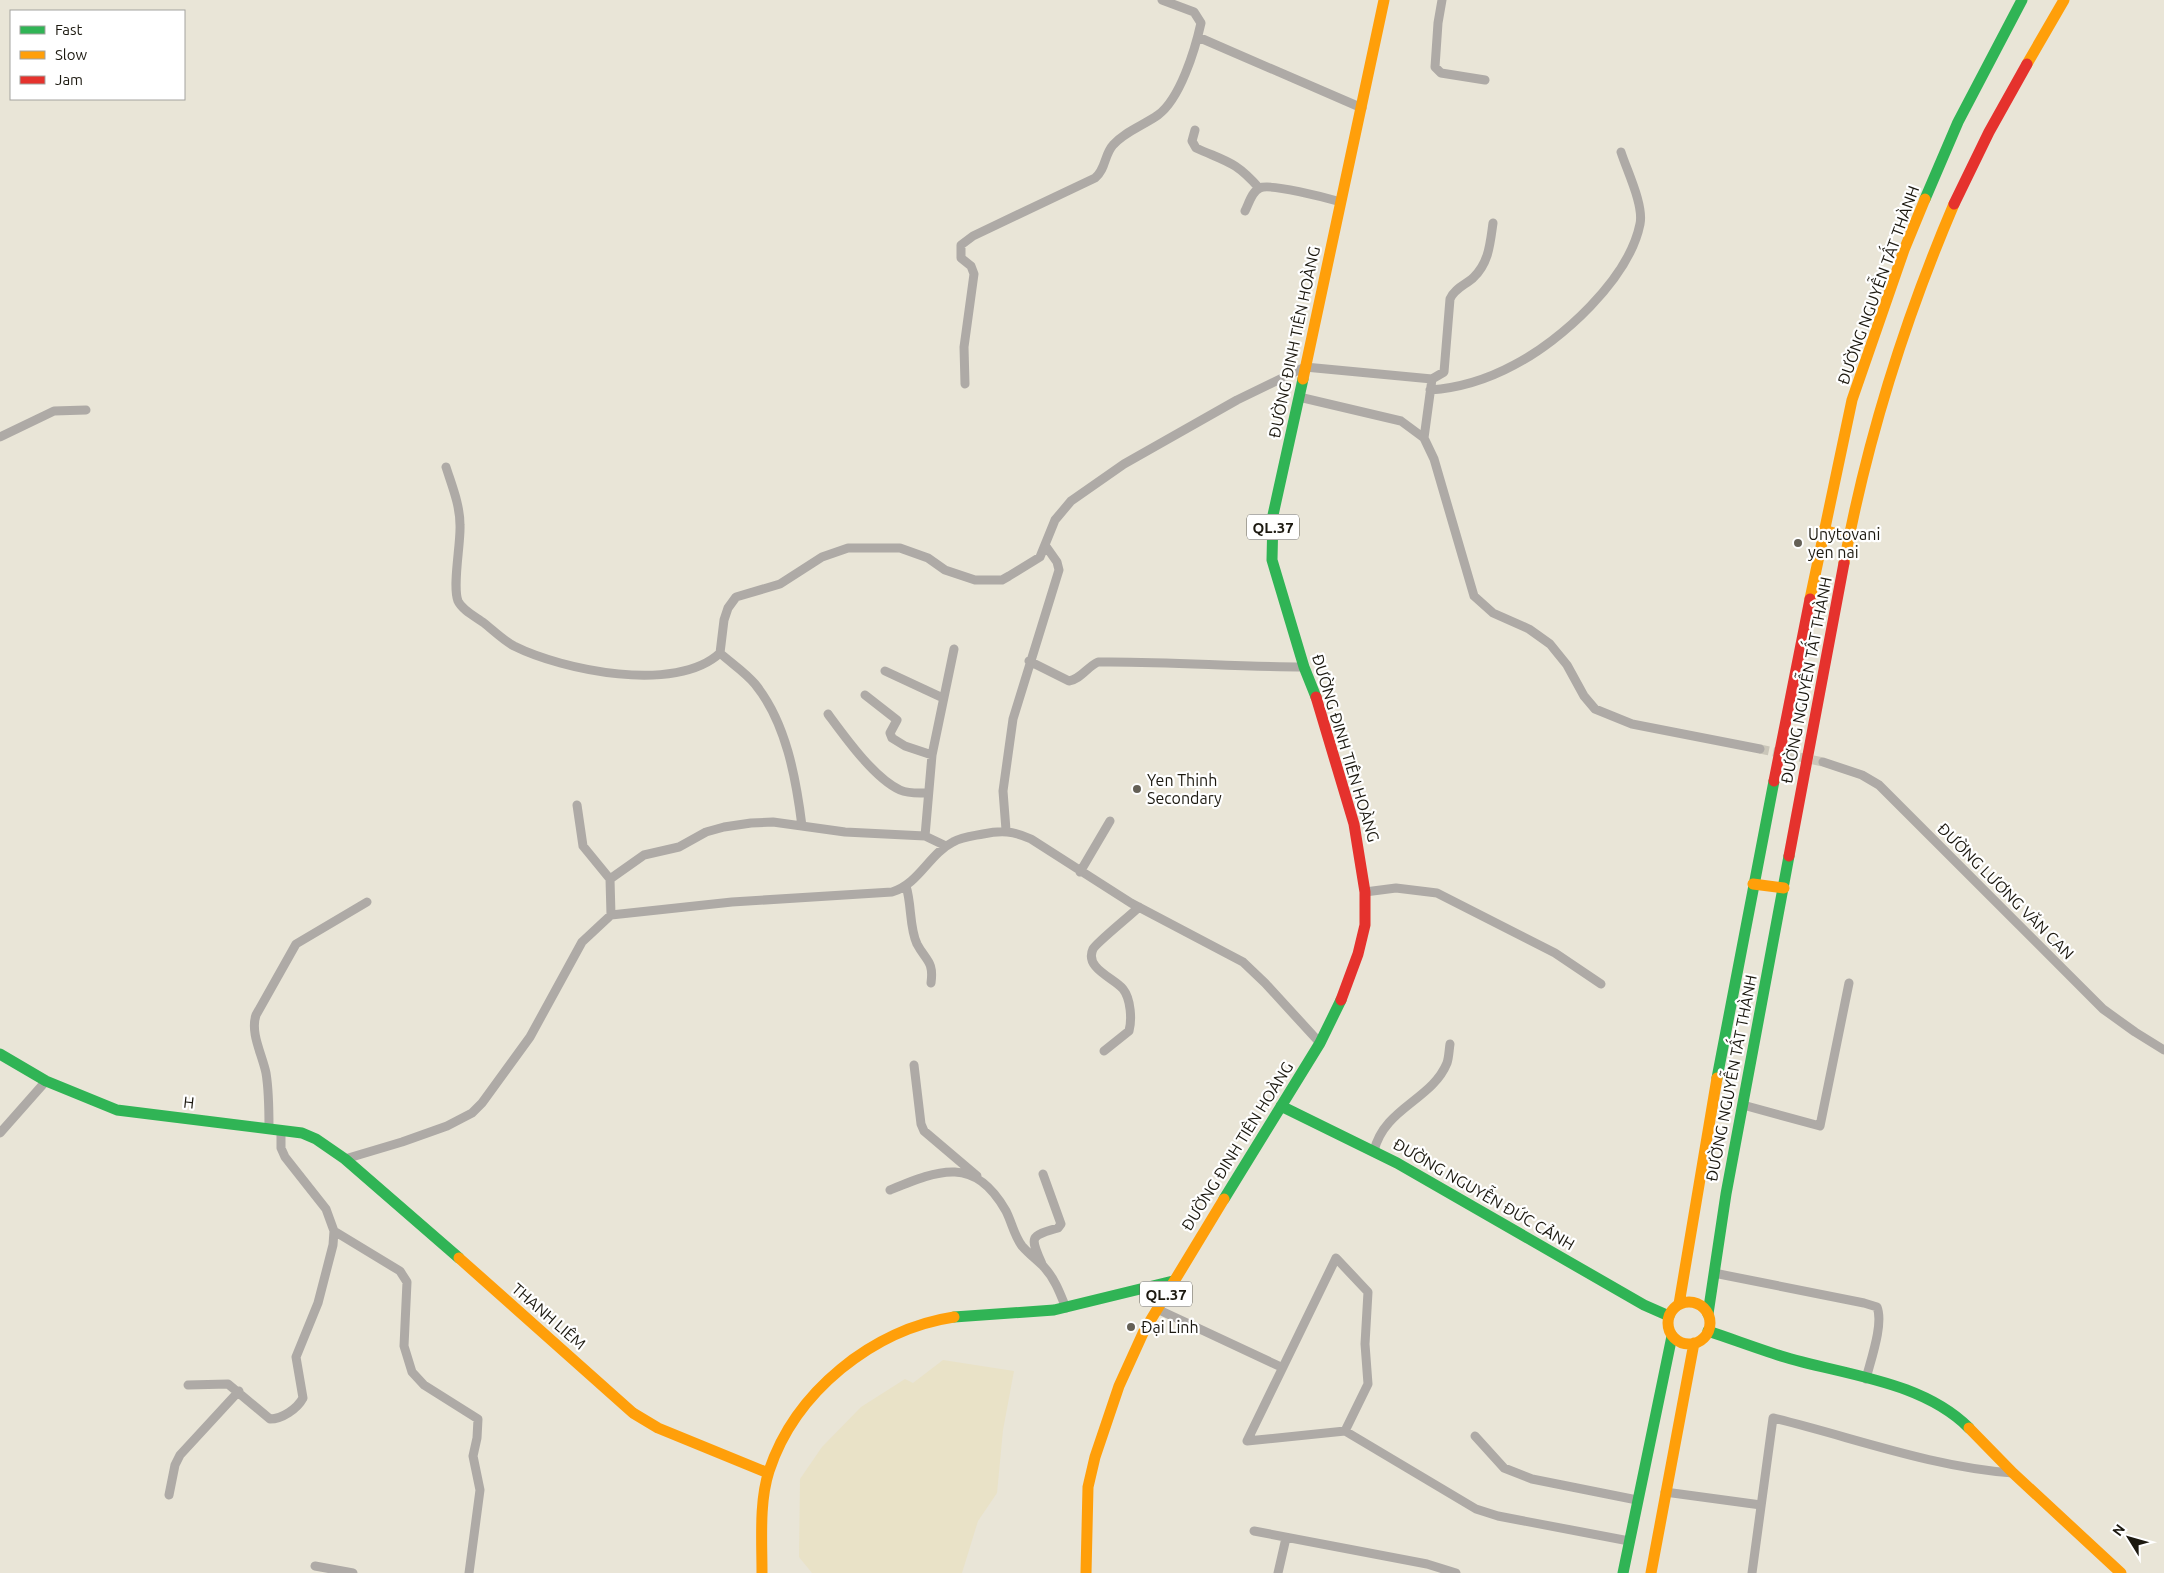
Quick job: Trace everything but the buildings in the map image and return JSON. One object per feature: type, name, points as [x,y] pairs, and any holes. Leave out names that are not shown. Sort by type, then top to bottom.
[{"type":"main road","name":"ĐƯỜNG ĐINH TIÊN HOÀNG","points":[[1086,1573],[1086,1509],[1095,1457],[1119,1386],[1173,1281],[1320,1043],[1341,999],[1358,954],[1365,925],[1366,892],[1354,824],[1321,711],[1304,667],[1272,560],[1272,544],[1273,515],[1384,0]]},
{"type":"main road","name":"ĐƯỜNG NGUYỄN TẤT THÀNH","points":[[1679,1304],[1702,1158],[1753,884],[1823,530],[1852,400],[1895,276],[1958,122],[2022,0]]},
{"type":"main road","name":"ĐƯỜNG NGUYỄN TẤT THÀNH","points":[[1708,1314],[1743,1105],[1849,537],[1863,476],[1892,370],[1938,240],[1979,150],[2064,0]]},
{"type":"main road","points":[[1823,530],[1849,537]]},
{"type":"main road","points":[[1753,884],[1784,888]]},
{"type":"main road","name":"H","points":[[0,1054],[46,1081],[117,1110],[302,1133],[330,1147]]},
{"type":"main road","name":"ĐƯỜNG NGUYỄN ĐỨC CẢNH","points":[[1281,1106],[1374,1151],[1644,1305],[1669,1316]]},
{"type":"main road","name":"THANH LIÊM","points":[[330,1147],[547,1335],[633,1413],[658,1428],[768,1473]]},
{"type":"main road","points":[[762,1573],[768,1473],[776,1452],[791,1424],[826,1382],[863,1352],[891,1336],[921,1323],[987,1314],[1035,1313],[1066,1308],[1173,1281]]},
{"type":"main road","points":[[1695,1303],[1708,1314],[1710,1321],[1708,1332],[1701,1340],[1694,1343],[1678,1342],[1672,1336],[1668,1327],[1669,1316],[1679,1304],[1695,1303]]},
{"type":"main road","points":[[1708,1332],[1780,1356],[1901,1388],[1950,1412],[2121,1573]]},
{"type":"main road","points":[[1623,1573],[1672,1336]]},
{"type":"main road","points":[[1651,1573],[1694,1343]]},
{"type":"street","points":[[965,384],[964,347],[974,274],[971,266],[961,258],[961,245],[973,236],[1100,174],[1114,144],[1169,106],[1175,96],[1198,37],[1201,22],[1194,12],[1162,0]]},
{"type":"street","points":[[1442,0],[1438,22],[1435,67],[1441,72],[1485,80]]},
{"type":"street","points":[[1198,37],[1362,108]]},
{"type":"street","points":[[1195,130],[1192,141],[1196,148],[1228,161],[1245,172],[1259,188]]},
{"type":"street","points":[[1430,390],[1453,388],[1513,366],[1542,348],[1591,305],[1606,289],[1621,268],[1640,224],[1640,212],[1621,152]]},
{"type":"street","points":[[1245,211],[1254,192],[1259,188],[1307,192],[1341,202]]},
{"type":"street","points":[[720,653],[724,620],[728,608],[736,598],[780,584],[830,553],[858,547],[900,548],[928,558],[945,570],[975,580],[1002,580],[1032,564],[1040,556],[1052,526],[1062,509],[1124,464],[1237,400],[1305,367],[1432,379],[1444,372],[1450,299],[1455,292],[1474,277],[1488,257],[1493,223]]},
{"type":"street","points":[[1424,438],[1428,420],[1432,379]]},
{"type":"street","points":[[1299,397],[1400,421],[1424,438],[1434,459],[1474,596],[1485,608],[1529,629],[1550,644],[1567,665],[1584,696],[1599,712],[1624,722],[1660,731],[1760,749]]},
{"type":"street","points":[[0,437],[54,411],[86,410]]},
{"type":"street","points":[[446,467],[460,510],[458,602],[512,645],[583,669],[630,675],[684,671],[698,666],[720,653]]},
{"type":"street","points":[[1006,830],[1003,791],[1011,728],[1029,661],[1057,582],[1059,570],[1057,562],[1045,545]]},
{"type":"street","points":[[925,836],[927,793],[932,755],[954,649]]},
{"type":"street","points":[[720,653],[754,683],[770,709],[790,756],[802,826]]},
{"type":"street","points":[[1029,661],[1069,681],[1078,678],[1088,667],[1098,662],[1191,662],[1245,667],[1304,667]]},
{"type":"street","points":[[885,671],[943,698]]},
{"type":"street","points":[[865,695],[897,720],[890,733],[892,738],[905,746],[932,755]]},
{"type":"street","points":[[828,714],[848,741],[888,782],[902,791],[927,793]]},
{"type":"street","name":"ĐƯỜNG LƯƠNG VĂN CAN","points":[[1823,762],[1862,774],[1879,785],[2104,1009],[2164,1050]]},
{"type":"street","points":[[577,805],[583,846],[610,878],[611,915]]},
{"type":"street","points":[[1080,872],[1110,821]]},
{"type":"street","points":[[610,878],[644,855],[679,847],[706,832],[724,827],[773,822],[845,832],[925,836],[946,846]]},
{"type":"street","points":[[345,1159],[429,1132],[472,1113],[482,1104],[530,1037],[582,942],[611,915],[722,902],[892,892],[906,886],[946,846],[963,838],[1006,830],[1031,839],[1139,908],[1243,962],[1320,1043]]},
{"type":"street","points":[[906,886],[910,901],[914,936],[931,964],[931,983]]},
{"type":"street","points":[[1366,892],[1396,888],[1437,893],[1555,953],[1601,984]]},
{"type":"street","points":[[269,1128],[270,1107],[265,1071],[254,1026],[256,1015],[296,944],[367,902]]},
{"type":"street","points":[[1104,1051],[1129,1030],[1131,1015],[1123,989],[1098,968],[1092,958],[1092,951],[1098,943],[1139,908]]},
{"type":"street","points":[[1743,1105],[1820,1126],[1849,984]]},
{"type":"street","points":[[1374,1151],[1377,1140],[1388,1122],[1439,1076],[1447,1062],[1450,1044]]},
{"type":"street","points":[[914,1065],[921,1124],[924,1132],[974,1173],[998,1198],[1022,1246],[1053,1278],[1066,1308]]},
{"type":"street","points":[[0,1133],[46,1081]]},
{"type":"street","points":[[188,1385],[224,1382],[238,1391],[270,1419],[281,1417],[300,1404],[303,1392],[296,1357],[318,1303],[333,1245],[334,1231],[326,1209],[285,1158],[281,1148],[281,1130]]},
{"type":"street","points":[[890,1190],[929,1174],[943,1172],[965,1174],[982,1182]]},
{"type":"street","points":[[1043,1174],[1061,1224],[1058,1228],[1038,1234],[1035,1237],[1033,1242],[1043,1266]]},
{"type":"street","points":[[334,1231],[400,1271],[407,1282],[404,1346],[412,1372],[424,1384],[478,1419],[473,1456],[480,1490],[469,1573]]},
{"type":"street","points":[[1345,1431],[1368,1384],[1366,1344],[1368,1292],[1336,1258],[1247,1441],[1345,1431],[1476,1509],[1498,1516],[1629,1541]]},
{"type":"street","points":[[1714,1273],[1864,1302],[1877,1307],[1880,1314],[1879,1324],[1866,1380]]},
{"type":"street","points":[[1157,1309],[1282,1366]]},
{"type":"street","points":[[169,1495],[177,1459],[238,1391]]},
{"type":"street","points":[[1752,1573],[1773,1418],[1945,1463],[1983,1471],[2013,1473]]},
{"type":"street","points":[[1475,1436],[1504,1468],[1532,1479],[1637,1500]]},
{"type":"street","points":[[1665,1492],[1761,1505]]},
{"type":"street","points":[[1254,1531],[1427,1564],[1456,1573]]},
{"type":"street","points":[[1278,1573],[1286,1538]]},
{"type":"street","points":[[315,1566],[353,1573]]},
{"type":"sand","points":[[943,1360],[1014,1371],[1003,1430],[997,1493],[978,1521],[962,1573],[812,1573],[799,1557],[800,1479],[822,1447],[861,1407],[905,1379],[913,1383]]},
{"type":"tunnel","points":[[1760,749],[1823,762]]},
{"type":"traffic: fast","points":[[1925,199],[1958,122],[2022,0]]},
{"type":"traffic: fast","points":[[1303,379],[1273,515],[1272,560],[1304,667],[1316,697]]},
{"type":"traffic: fast","points":[[1717,1078],[1774,781]]},
{"type":"traffic: fast","points":[[1708,1314],[1726,1194],[1789,856]]},
{"type":"traffic: fast","points":[[1224,1199],[1320,1043],[1341,1000]]},
{"type":"traffic: fast","points":[[0,1054],[46,1081],[117,1110],[302,1133],[316,1139],[345,1159],[459,1258]]},
{"type":"traffic: fast","points":[[1281,1106],[1397,1163],[1644,1305],[1669,1316]]},
{"type":"traffic: fast","points":[[954,1317],[1054,1310],[1173,1281]]},
{"type":"traffic: fast","points":[[1708,1331],[1781,1356],[1855,1374],[1905,1389],[1928,1399],[1950,1412],[1969,1428]]},
{"type":"traffic: fast","points":[[1623,1573],[1672,1336]]},
{"type":"traffic: slow","points":[[1303,379],[1384,0]]},
{"type":"traffic: slow","points":[[2027,64],[2064,0]]},
{"type":"traffic: slow","points":[[1810,599],[1852,400],[1904,250],[1925,199]]},
{"type":"traffic: slow","points":[[1844,563],[1864,471],[1889,380],[1919,291],[1954,204]]},
{"type":"traffic: slow","points":[[1823,530],[1849,537]]},
{"type":"traffic: slow","points":[[1753,884],[1784,888]]},
{"type":"traffic: slow","points":[[1679,1304],[1717,1078]]},
{"type":"traffic: slow","points":[[1086,1573],[1088,1487],[1095,1457],[1119,1386],[1144,1331],[1224,1199]]},
{"type":"traffic: slow","points":[[459,1258],[633,1413],[658,1428],[768,1473]]},
{"type":"traffic: slow","points":[[1689,1302],[1704,1308],[1710,1323],[1704,1338],[1689,1344],[1674,1338],[1668,1323],[1674,1308],[1689,1302]]},
{"type":"traffic: slow","points":[[762,1573],[762,1521],[766,1483],[781,1442],[797,1415],[841,1369],[867,1350],[895,1335],[924,1324],[954,1317]]},
{"type":"traffic: slow","points":[[1651,1573],[1694,1343]]},
{"type":"traffic: slow","points":[[1969,1428],[2013,1473],[2121,1573]]},
{"type":"traffic: jam","points":[[1954,204],[1989,132],[2027,64]]},
{"type":"traffic: jam","points":[[1789,856],[1844,563]]},
{"type":"traffic: jam","points":[[1774,781],[1810,599]]},
{"type":"traffic: jam","points":[[1316,697],[1354,824],[1365,892],[1365,925],[1358,954],[1341,1000]]},
{"type":"place","name":"Unytovani yen nai","points":[[1798,543]]},
{"type":"place","name":"Yen Thinh Secondary","points":[[1137,789]]},
{"type":"place","name":"Đại Linh","points":[[1131,1327]]}]
